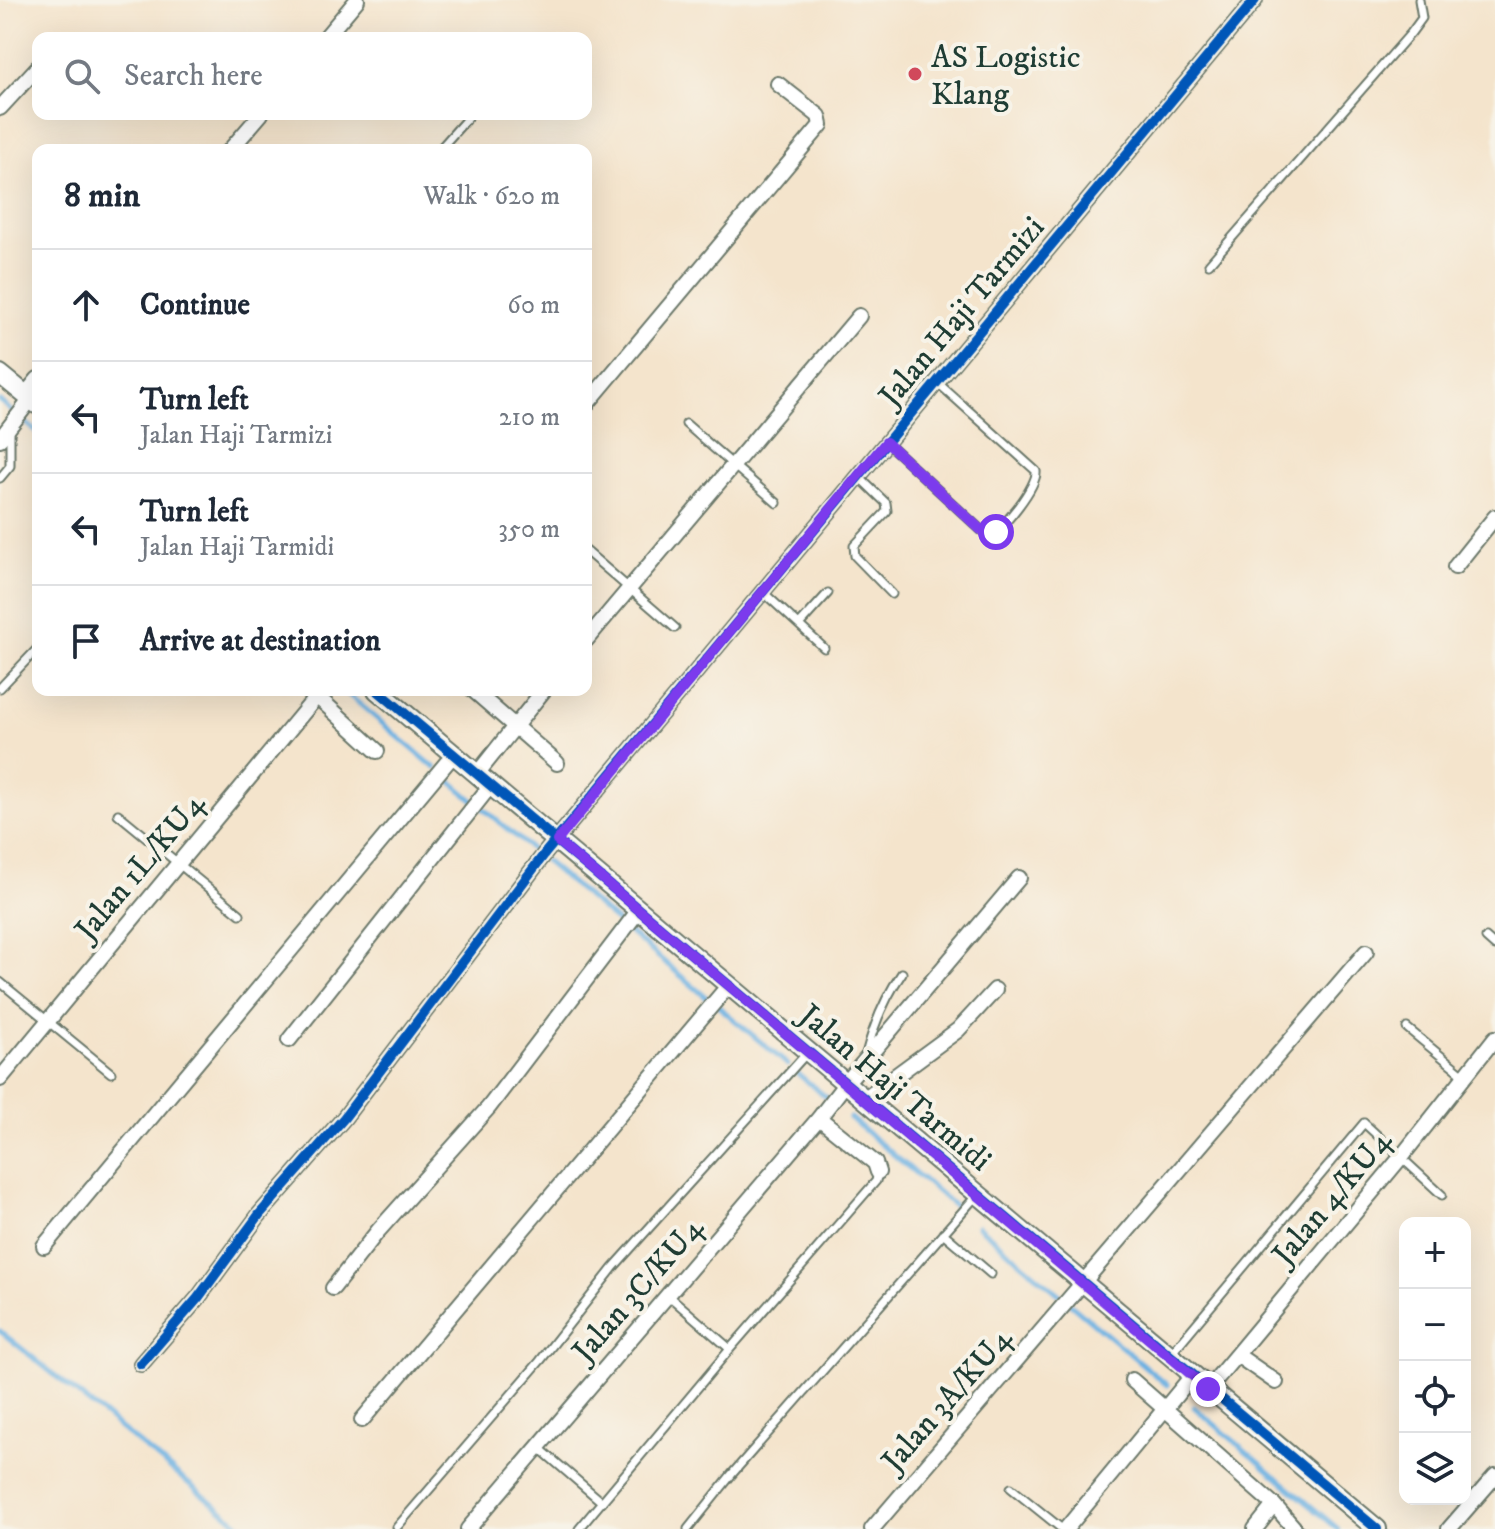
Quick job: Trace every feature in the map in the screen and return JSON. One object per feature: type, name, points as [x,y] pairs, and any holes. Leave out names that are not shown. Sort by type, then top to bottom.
[{"type":"street","points":[[330,32],[357,0]]},
{"type":"street","name":"Jalan Haji Tarmizi","points":[[141,1364],[198,1298],[259,1215],[344,1118],[523,880],[1255,0]]},
{"type":"street","points":[[0,108],[32,73]]},
{"type":"street","points":[[592,398],[821,125],[819,116],[778,84]]},
{"type":"street","points":[[235,144],[256,120]]},
{"type":"street","points":[[592,633],[859,316]]},
{"type":"street","points":[[0,374],[30,402],[0,439]]},
{"type":"street","points":[[1455,567],[1495,517]]},
{"type":"street","name":"Jalan 1L/KU4","points":[[0,1079],[313,696]]},
{"type":"street","points":[[320,696],[377,751]]},
{"type":"street","name":"Jalan Haji Tarmidi","points":[[384,696],[557,841],[635,916],[729,985],[978,1194],[1072,1295],[1169,1356],[1377,1529]]},
{"type":"street","points":[[479,696],[557,763]]},
{"type":"street","points":[[289,1040],[484,780],[513,727],[539,696]]},
{"type":"street","points":[[44,1246],[454,754]]},
{"type":"street","name":"Jalan 3C/KU4","points":[[468,1529],[1019,878]]},
{"type":"street","points":[[333,1288],[378,1231],[489,1107],[635,916]]},
{"type":"street","name":"Jalan 3A/KU4","points":[[872,1529],[1366,952]]},
{"type":"street","points":[[362,1420],[729,985]]},
{"type":"street","points":[[864,1099],[958,1030],[995,990]]},
{"type":"street","name":"Jalan 4/KU4","points":[[1208,1389],[1402,1156],[1495,1038]]},
{"type":"street","points":[[819,1118],[875,1163],[878,1172]]},
{"type":"street","points":[[1237,1355],[1276,1382]]},
{"type":"street","points":[[1064,1529],[1166,1411],[1192,1376]]},
{"type":"street","points":[[1132,1380],[1274,1505],[1295,1529]]},
{"type":"street","points":[[1449,1529],[1495,1476]]},
{"type":"street","points":[[1255,1529],[1274,1505]]},
{"type":"lane","points":[[1209,264],[1411,33],[1422,18],[1419,0]]},
{"type":"lane","points":[[444,144],[466,120]]},
{"type":"lane","points":[[886,442],[981,530],[989,535],[999,529],[1034,484],[1036,471],[936,381]]},
{"type":"lane","points":[[686,424],[777,503]]},
{"type":"lane","points":[[0,478],[10,466],[10,426]]},
{"type":"lane","points":[[858,476],[886,503],[887,511],[854,546],[855,556],[892,594]]},
{"type":"lane","points":[[592,556],[675,628]]},
{"type":"lane","points":[[763,592],[824,648]]},
{"type":"lane","points":[[799,625],[828,593]]},
{"type":"lane","points":[[0,688],[32,654]]},
{"type":"lane","points":[[118,814],[240,914]]},
{"type":"lane","points":[[1486,938],[1495,946]]},
{"type":"lane","points":[[864,1063],[886,997],[902,973]]},
{"type":"lane","points":[[0,982],[111,1073]]},
{"type":"lane","points":[[1407,1028],[1465,1076]]},
{"type":"lane","points":[[397,1527],[540,1361],[613,1268],[808,1052]]},
{"type":"lane","points":[[1169,1356],[1364,1123],[1442,1195]]},
{"type":"lane","points":[[579,1529],[876,1181],[878,1172]]},
{"type":"lane","points":[[688,1529],[732,1474],[978,1194]]},
{"type":"lane","points":[[943,1233],[991,1274]]},
{"type":"lane","points":[[668,1295],[730,1349]]},
{"type":"lane","points":[[538,1447],[602,1502]]},
{"type":"lane","points":[[1011,1488],[1064,1529]]},
{"type":"waterway","points":[[0,401],[13,413]]},
{"type":"waterway","points":[[24,421],[32,428]]},
{"type":"waterway","points":[[350,696],[435,768]]},
{"type":"waterway","points":[[446,777],[475,802]]},
{"type":"waterway","points":[[479,805],[538,855]]},
{"type":"waterway","points":[[545,861],[707,998]]},
{"type":"waterway","points":[[718,1006],[788,1065]]},
{"type":"waterway","points":[[797,1073],[827,1098]]},
{"type":"waterway","points":[[850,1118],[958,1209]]},
{"type":"waterway","points":[[978,1226],[1167,1385]]},
{"type":"waterway","points":[[0,1331],[245,1529]]},
{"type":"waterway","points":[[1194,1407],[1338,1529]]},
{"type":"cycle path","points":[[141,1364],[198,1298],[259,1215],[344,1118],[546,852],[1255,0]]},
{"type":"cycle path","points":[[384,696],[1377,1529]]},
{"type":"place","name":"AS Logistic Klang","points":[[915,74]]},
{"type":"route","points":[[996,532],[989,535],[981,530],[886,442],[557,841],[1208,1389]]}]
